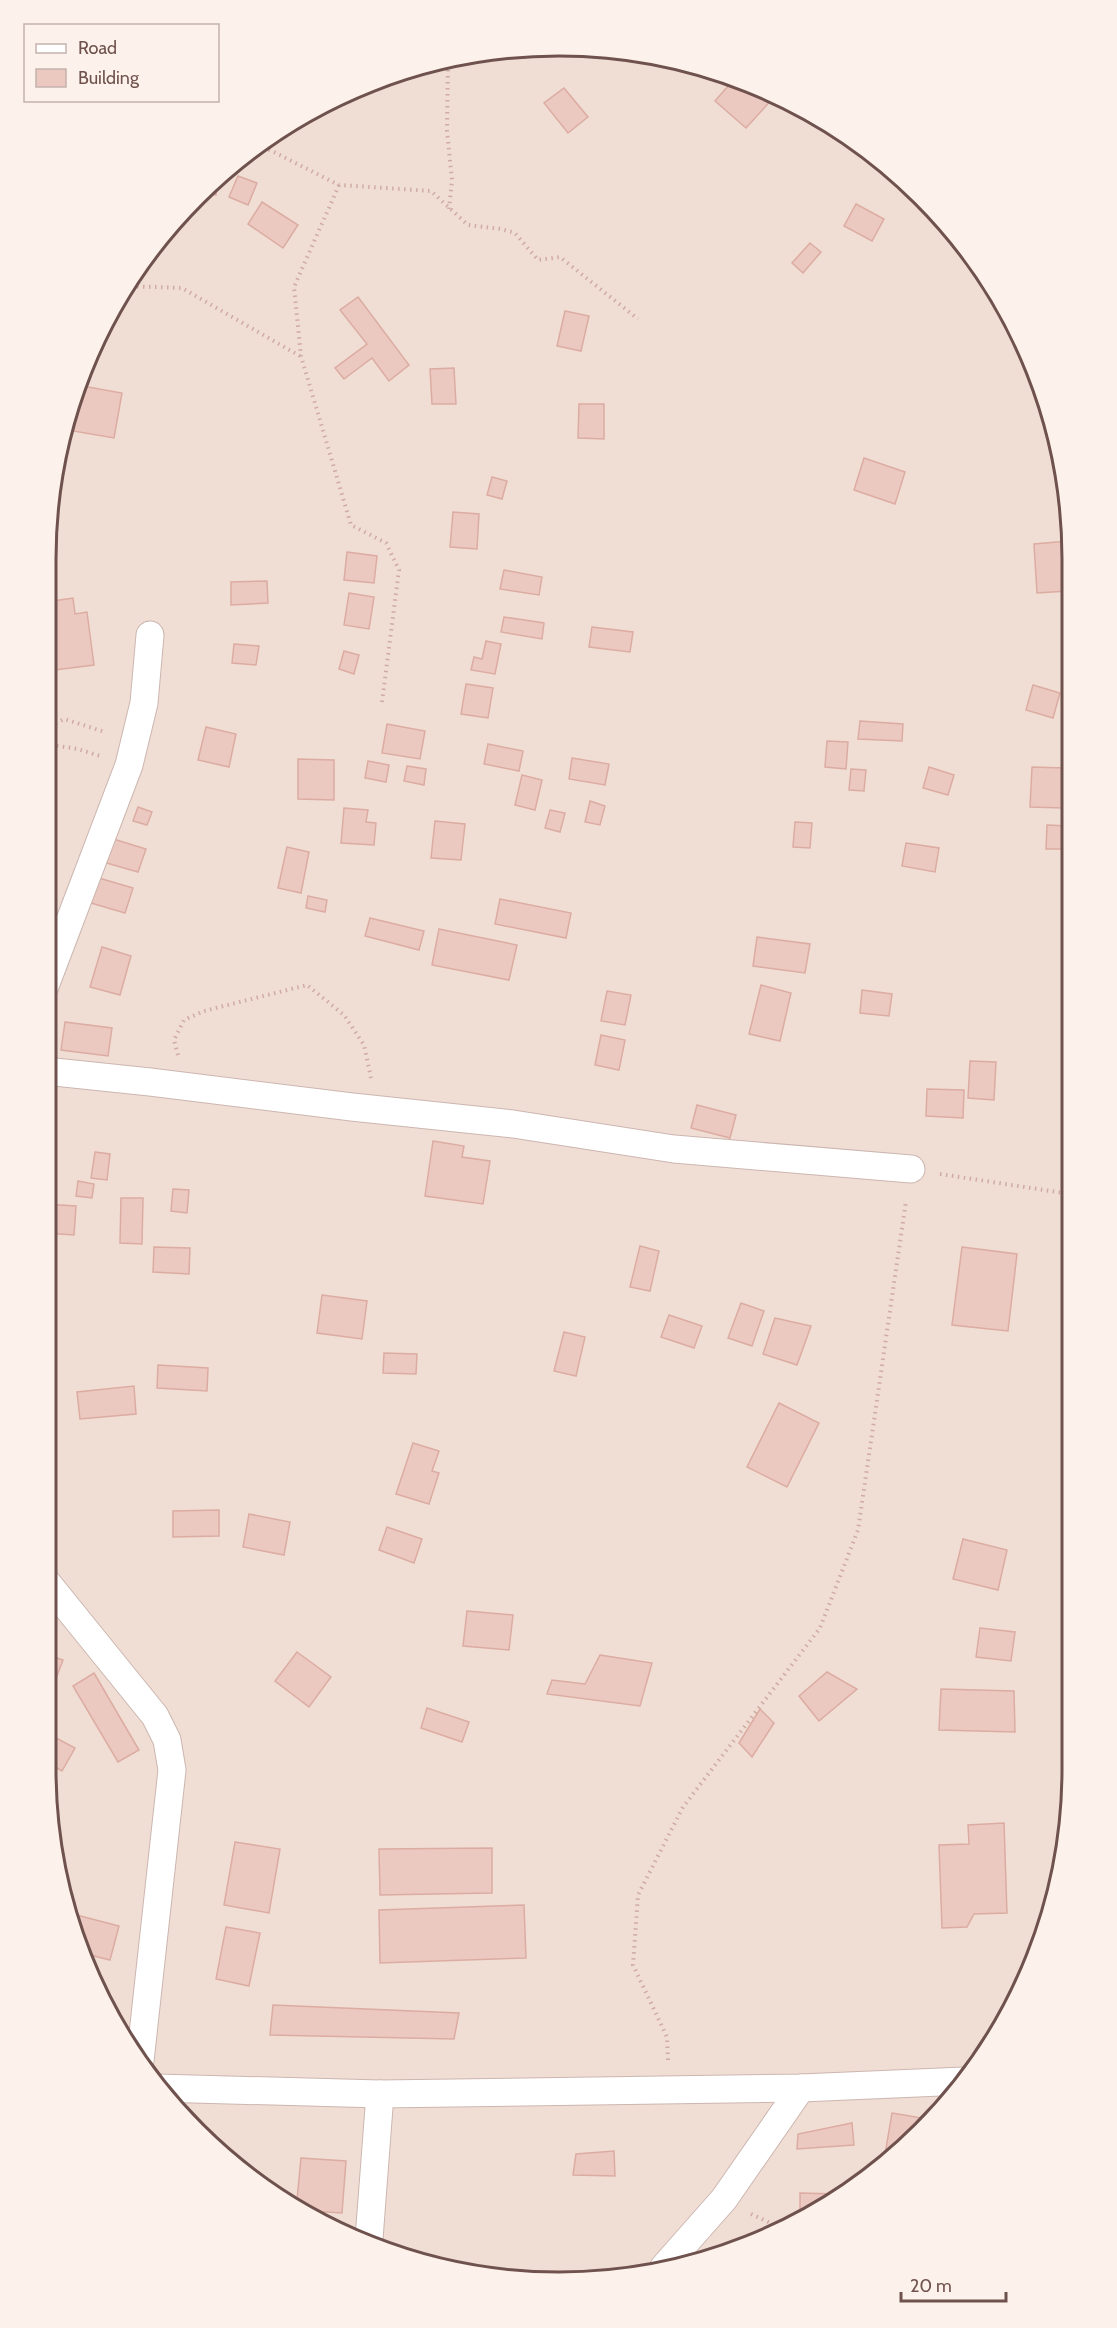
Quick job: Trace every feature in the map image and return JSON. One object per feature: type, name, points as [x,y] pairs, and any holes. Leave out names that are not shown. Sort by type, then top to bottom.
[{"type":"street","points":[[56,957],[132,754],[145,693],[150,635]]},
{"type":"street","points":[[56,1072],[513,1124],[674,1149],[911,1169]]},
{"type":"street","points":[[56,1594],[155,1716],[167,1740],[172,1770],[141,2051]]},
{"type":"street","points":[[169,2088],[380,2094],[801,2088],[953,2081]]},
{"type":"street","points":[[671,2260],[724,2199],[801,2088]]},
{"type":"street","points":[[369,2235],[380,2094]]},
{"type":"path","points":[[448,68],[447,131],[452,180],[449,209]]},
{"type":"path","points":[[267,149],[339,185],[431,191],[468,225],[515,233],[538,260],[560,257],[638,319]]},
{"type":"path","points":[[339,185],[294,287],[300,356],[351,525],[386,543],[399,570],[382,702]]},
{"type":"path","points":[[136,286],[182,288],[300,356]]},
{"type":"path","points":[[56,723],[64,719],[132,754]]},
{"type":"path","points":[[56,746],[132,754]]},
{"type":"path","points":[[150,1082],[180,1062],[174,1040],[184,1020],[204,1011],[307,985],[344,1015],[364,1045],[371,1078],[352,1107]]},
{"type":"path","points":[[669,2090],[667,2037],[633,1965],[638,1895],[683,1807],[820,1628],[858,1530],[911,1169],[1062,1193]]},
{"type":"shaded area","points":[[526,57],[591,57],[624,60],[657,65],[720,82],[781,107],[838,140],[890,180],[937,227],[977,279],[1010,336],[1035,397],[1052,460],[1062,558],[1062,1770],[1052,1868],[1035,1931],[1010,1992],[977,2049],[958,2076],[937,2101],[890,2148],[838,2188],[781,2221],[751,2234],[720,2246],[657,2263],[591,2271],[558,2272],[493,2268],[460,2263],[397,2246],[336,2221],[279,2188],[252,2169],[203,2125],[159,2076],[140,2049],[107,1992],[82,1931],[65,1868],[60,1835],[56,1770],[56,558],[60,493],[65,460],[82,397],[107,336],[123,307],[159,252],[180,227],[227,180],[252,159],[279,140],[336,107],[397,82],[428,73],[460,65]]},
{"type":"building","points":[[729,85],[769,102],[746,128],[715,101]]},
{"type":"building","points":[[564,88],[588,117],[568,133],[544,103]]},
{"type":"building","points":[[238,176],[257,183],[248,205],[229,197]]},
{"type":"building","points":[[262,202],[298,225],[283,248],[248,224]]},
{"type":"building","points":[[856,204],[884,219],[872,241],[844,226]]},
{"type":"building","points":[[810,243],[821,252],[803,273],[792,263]]},
{"type":"building","points":[[358,297],[409,365],[389,381],[372,358],[344,379],[335,368],[367,344],[340,310]]},
{"type":"building","points":[[565,311],[589,316],[581,351],[557,346]]},
{"type":"building","points":[[454,368],[456,404],[432,404],[430,369]]},
{"type":"building","points":[[86,387],[122,393],[114,438],[72,431]]},
{"type":"building","points":[[579,404],[604,404],[604,439],[578,438]]},
{"type":"building","points":[[864,458],[905,472],[895,504],[854,490]]},
{"type":"building","points":[[492,477],[507,481],[502,499],[487,495]]},
{"type":"building","points":[[453,512],[479,514],[477,549],[450,547]]},
{"type":"building","points":[[1061,542],[1062,591],[1037,593],[1034,544]]},
{"type":"building","points":[[347,552],[377,556],[374,583],[344,580]]},
{"type":"building","points":[[504,570],[542,577],[539,595],[500,589]]},
{"type":"building","points":[[267,581],[268,603],[231,605],[231,582]]},
{"type":"building","points":[[349,593],[374,597],[369,629],[344,625]]},
{"type":"building","points":[[73,598],[75,614],[87,612],[94,665],[56,670],[56,601]]},
{"type":"building","points":[[504,617],[544,623],[542,639],[501,632]]},
{"type":"building","points":[[592,627],[633,632],[630,652],[589,647]]},
{"type":"building","points":[[486,641],[501,644],[495,674],[471,670],[474,657],[482,659]]},
{"type":"building","points":[[234,644],[259,646],[256,665],[232,663]]},
{"type":"building","points":[[344,651],[359,655],[354,674],[339,669]]},
{"type":"building","points":[[466,684],[493,688],[488,718],[461,714]]},
{"type":"building","points":[[1033,685],[1060,693],[1053,718],[1026,710]]},
{"type":"building","points":[[860,721],[903,724],[902,741],[858,739]]},
{"type":"building","points":[[387,724],[425,731],[420,759],[382,753]]},
{"type":"building","points":[[206,727],[236,734],[229,767],[198,760]]},
{"type":"building","points":[[827,741],[848,742],[846,769],[825,767]]},
{"type":"building","points":[[488,744],[523,751],[519,771],[484,764]]},
{"type":"building","points":[[572,758],[609,764],[605,785],[569,779]]},
{"type":"building","points":[[298,759],[334,760],[334,800],[298,799]]},
{"type":"building","points":[[368,761],[389,765],[386,782],[365,778]]},
{"type":"building","points":[[407,766],[426,769],[424,785],[404,781]]},
{"type":"building","points":[[929,767],[954,775],[948,795],[923,788]]},
{"type":"building","points":[[1032,767],[1062,768],[1062,808],[1030,807]]},
{"type":"building","points":[[851,769],[866,770],[864,791],[849,790]]},
{"type":"building","points":[[522,775],[542,780],[535,810],[515,805]]},
{"type":"building","points":[[590,801],[605,806],[600,825],[585,822]]},
{"type":"building","points":[[138,807],[152,812],[147,825],[133,821]]},
{"type":"building","points":[[344,808],[368,810],[366,822],[376,823],[374,845],[341,843]]},
{"type":"building","points":[[550,810],[565,813],[560,832],[545,828]]},
{"type":"building","points":[[435,821],[465,824],[461,860],[431,858]]},
{"type":"building","points":[[795,822],[812,823],[810,848],[793,847]]},
{"type":"building","points":[[1047,825],[1062,826],[1062,849],[1046,849]]},
{"type":"building","points":[[110,838],[146,849],[138,872],[103,862]]},
{"type":"building","points":[[906,843],[939,848],[935,872],[902,866]]},
{"type":"building","points":[[287,847],[309,852],[301,893],[278,888]]},
{"type":"building","points":[[99,878],[133,888],[125,913],[91,903]]},
{"type":"building","points":[[308,896],[327,900],[325,912],[306,908]]},
{"type":"building","points":[[500,899],[571,913],[566,938],[495,924]]},
{"type":"building","points":[[370,918],[424,931],[419,950],[365,936]]},
{"type":"building","points":[[439,929],[517,945],[509,980],[432,965]]},
{"type":"building","points":[[757,937],[810,944],[805,973],[753,966]]},
{"type":"building","points":[[102,947],[131,956],[120,995],[90,987]]},
{"type":"building","points":[[761,985],[791,993],[780,1041],[749,1034]]},
{"type":"building","points":[[862,990],[892,994],[889,1016],[860,1013]]},
{"type":"building","points":[[607,991],[631,995],[625,1025],[601,1021]]},
{"type":"building","points":[[65,1022],[112,1028],[108,1056],[61,1050]]},
{"type":"building","points":[[601,1035],[625,1040],[619,1070],[595,1065]]},
{"type":"building","points":[[970,1061],[996,1062],[994,1100],[968,1098]]},
{"type":"building","points":[[927,1089],[964,1090],[963,1118],[926,1116]]},
{"type":"building","points":[[697,1105],[736,1115],[730,1138],[691,1128]]},
{"type":"building","points":[[433,1141],[464,1146],[462,1157],[490,1161],[483,1204],[425,1196]]},
{"type":"building","points":[[95,1152],[110,1154],[107,1180],[91,1178]]},
{"type":"building","points":[[78,1181],[94,1184],[92,1198],[76,1196]]},
{"type":"building","points":[[173,1189],[189,1190],[187,1213],[171,1211]]},
{"type":"building","points":[[121,1198],[143,1198],[142,1244],[120,1243]]},
{"type":"building","points":[[56,1205],[76,1206],[74,1235],[56,1234]]},
{"type":"building","points":[[640,1246],[659,1251],[650,1291],[630,1287]]},
{"type":"building","points":[[154,1247],[190,1248],[189,1274],[153,1272]]},
{"type":"building","points":[[962,1247],[1017,1254],[1008,1331],[952,1325]]},
{"type":"building","points":[[322,1295],[367,1301],[362,1339],[317,1333]]},
{"type":"building","points":[[741,1303],[764,1311],[752,1346],[728,1338]]},
{"type":"building","points":[[669,1315],[702,1326],[694,1348],[661,1337]]},
{"type":"building","points":[[775,1318],[811,1326],[797,1365],[763,1354]]},
{"type":"building","points":[[564,1332],[585,1337],[576,1376],[554,1371]]},
{"type":"building","points":[[384,1353],[417,1354],[416,1374],[383,1373]]},
{"type":"building","points":[[158,1365],[208,1368],[207,1391],[157,1388]]},
{"type":"building","points":[[134,1386],[136,1414],[80,1419],[77,1392]]},
{"type":"building","points":[[779,1403],[819,1423],[787,1487],[747,1467]]},
{"type":"building","points":[[413,1443],[439,1451],[432,1471],[439,1473],[429,1504],[396,1494]]},
{"type":"building","points":[[219,1510],[219,1536],[173,1537],[173,1511]]},
{"type":"building","points":[[249,1514],[290,1522],[284,1555],[243,1547]]},
{"type":"building","points":[[387,1527],[422,1539],[414,1563],[379,1550]]},
{"type":"building","points":[[963,1539],[1007,1550],[998,1590],[953,1579]]},
{"type":"building","points":[[467,1611],[513,1615],[509,1650],[463,1646]]},
{"type":"building","points":[[980,1628],[1015,1632],[1011,1661],[976,1657]]},
{"type":"building","points":[[297,1652],[331,1677],[309,1707],[275,1681]]},
{"type":"building","points":[[600,1655],[652,1663],[640,1706],[547,1694],[552,1680],[585,1684]]},
{"type":"building","points":[[56,1658],[63,1660],[56,1678]]},
{"type":"building","points":[[827,1672],[857,1689],[819,1721],[799,1696]]},
{"type":"building","points":[[94,1673],[139,1750],[118,1762],[73,1686]]},
{"type":"building","points":[[941,1689],[1014,1691],[1015,1732],[939,1730]]},
{"type":"building","points":[[427,1708],[469,1722],[462,1742],[421,1728]]},
{"type":"building","points":[[760,1709],[774,1723],[752,1757],[739,1743]]},
{"type":"building","points":[[56,1738],[75,1748],[62,1771],[56,1767]]},
{"type":"building","points":[[1004,1823],[1007,1913],[974,1914],[967,1927],[942,1928],[939,1845],[969,1844],[968,1825]]},
{"type":"building","points":[[235,1842],[280,1849],[269,1913],[224,1905]]},
{"type":"building","points":[[492,1848],[492,1893],[380,1895],[379,1849]]},
{"type":"building","points":[[524,1905],[526,1958],[380,1963],[379,1910]]},
{"type":"building","points":[[77,1915],[119,1926],[110,1960],[91,1955]]},
{"type":"building","points":[[226,1927],[260,1933],[249,1986],[216,1979]]},
{"type":"building","points":[[273,2005],[459,2013],[454,2039],[270,2035]]},
{"type":"building","points":[[892,2113],[921,2118],[914,2125],[885,2152]]},
{"type":"building","points":[[852,2123],[854,2145],[797,2149],[798,2134]]},
{"type":"building","points":[[614,2151],[615,2176],[573,2175],[576,2154]]},
{"type":"building","points":[[301,2158],[346,2161],[342,2213],[319,2211],[297,2199]]},
{"type":"building","points":[[800,2193],[828,2194],[810,2205],[800,2211]]}]
